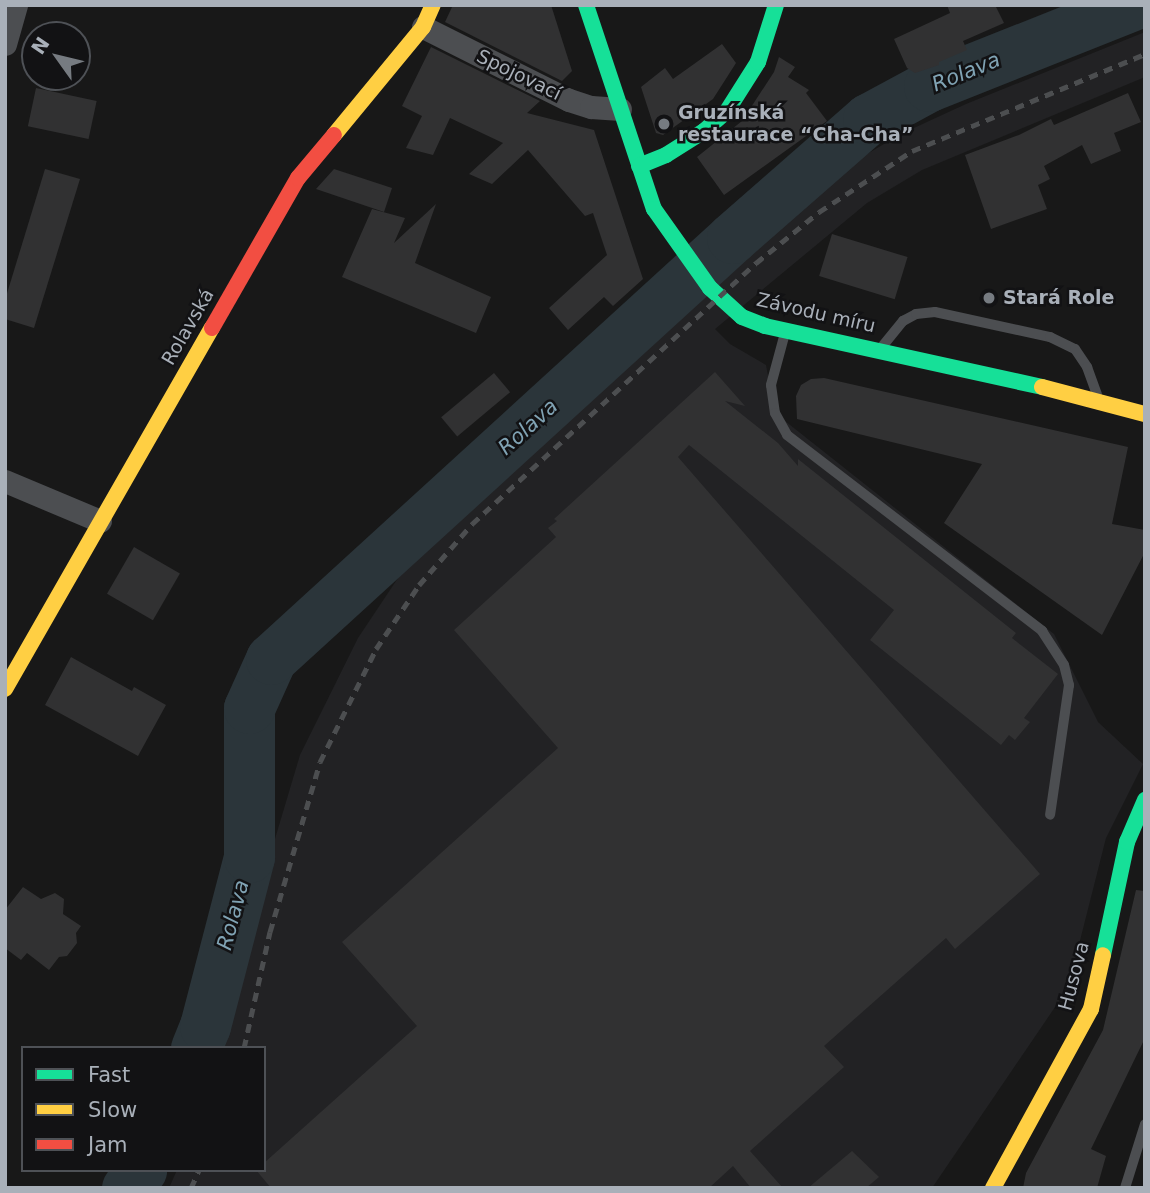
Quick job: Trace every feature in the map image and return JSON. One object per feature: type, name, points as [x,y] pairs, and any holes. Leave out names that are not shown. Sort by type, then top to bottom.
[{"type":"street","points":[[5,44],[16,5]]},
{"type":"street","name":"Rolavská","points":[[5,689],[298,178],[423,27],[433,5]]},
{"type":"street","name":"Závodu míru","points":[[586,5],[654,209],[665,229],[710,288],[742,317],[785,331],[880,350],[1145,414]]},
{"type":"street","points":[[639,166],[666,155],[705,131],[727,111],[758,62],[776,5]]},
{"type":"street","name":"Spojovací","points":[[423,27],[569,100],[591,107],[620,109]]},
{"type":"street","points":[[5,481],[100,522]]},
{"type":"street","name":"Husova","points":[[993,1188],[1091,1009],[1127,842],[1145,800]]},
{"type":"lane","points":[[880,350],[903,321],[916,314],[935,312],[1050,337],[1075,349],[1087,367],[1100,401]]},
{"type":"lane","points":[[785,331],[771,385],[775,413],[787,435],[1042,631],[1064,665],[1069,685],[1050,815]]},
{"type":"lane","points":[[1125,1188],[1145,1124]]},
{"type":"shaded area","points":[[1145,32],[1145,77],[922,170],[867,203],[715,329],[730,344],[766,365],[775,413],[1054,634],[1098,722],[1143,764],[1106,838],[1068,988],[932,1188],[169,1188],[176,1172],[266,1172],[266,1046],[222,1046],[249,926],[300,755],[358,638],[402,572],[457,510],[531,438],[705,282],[843,168],[903,133],[966,104]]},
{"type":"building","points":[[453,5],[551,5],[572,71],[562,81],[445,22]]},
{"type":"building","points":[[947,5],[995,5],[1004,23],[963,41],[967,50],[939,62],[939,65],[915,73],[907,68],[894,39],[950,13]]},
{"type":"building","points":[[722,44],[736,63],[713,99],[663,135],[656,133],[641,87],[665,68],[673,79]]},
{"type":"building","points":[[431,47],[540,101],[527,113],[594,130],[643,279],[613,306],[604,297],[568,330],[549,308],[607,255],[593,213],[585,216],[528,150],[492,184],[469,174],[503,143],[450,118],[433,155],[406,148],[422,116],[402,106]]},
{"type":"building","points":[[779,57],[795,67],[788,77],[809,90],[806,93],[827,121],[724,195],[697,157],[742,121],[774,72]]},
{"type":"building","points":[[35,91],[50,91],[97,101],[89,139],[28,126]]},
{"type":"building","points":[[1128,93],[1141,122],[1114,133],[1121,151],[1091,164],[1082,145],[1044,166],[1050,179],[1038,185],[1047,209],[991,229],[965,155],[1019,135],[1051,119],[1054,125]]},
{"type":"building","points":[[45,169],[80,179],[34,328],[5,319],[5,300]]},
{"type":"building","points":[[334,169],[392,188],[384,212],[316,189]]},
{"type":"building","points":[[436,204],[415,263],[491,297],[476,333],[342,277],[372,209],[405,218],[394,243]]},
{"type":"building","points":[[832,234],[908,257],[895,299],[819,276]]},
{"type":"building","points":[[715,372],[745,406],[725,401],[778,443],[798,466],[798,459],[1016,633],[1012,638],[1058,674],[1024,718],[1030,722],[1015,740],[1009,735],[1001,745],[870,640],[894,610],[689,445],[678,457],[1040,874],[955,949],[946,938],[824,1046],[844,1067],[750,1151],[783,1188],[751,1188],[733,1166],[709,1188],[271,1188],[258,1172],[266,1172],[266,1161],[417,1026],[342,942],[558,748],[454,630],[556,537],[548,528],[557,521],[554,519]]},
{"type":"building","points":[[494,373],[510,392],[457,437],[441,417]]},
{"type":"building","points":[[824,378],[1128,447],[1112,524],[1145,530],[1145,552],[1102,635],[944,523],[982,464],[797,419],[796,396],[801,385],[811,379]]},
{"type":"building","points":[[134,547],[180,574],[153,620],[107,594]]},
{"type":"building","points":[[71,657],[132,691],[134,687],[166,705],[138,756],[45,705]]},
{"type":"building","points":[[23,887],[41,899],[55,893],[64,899],[63,914],[81,926],[76,933],[77,943],[67,956],[59,957],[49,970],[27,953],[21,960],[5,948],[5,910]]},
{"type":"building","points":[[1136,890],[1145,891],[1145,1038],[1091,1149],[1106,1156],[1097,1188],[1023,1188],[1026,1173],[1103,1030]]},
{"type":"building","points":[[852,1151],[879,1177],[866,1188],[808,1188]]},
{"type":"waterway","name":"Rolava","points":[[197,1046],[205,1026],[249,857],[249,708],[271,659],[732,238],[868,119],[929,86],[1133,5]]},
{"type":"waterway","name":"Rolava","points":[[127,1188],[139,1172]]},
{"type":"railway","points":[[244,1046],[270,932],[320,762],[376,649],[419,585],[472,524],[756,263],[819,212],[912,151],[1145,54]]},
{"type":"railway","points":[[191,1188],[198,1172]]},
{"type":"traffic: fast","points":[[586,5],[654,209],[710,288],[742,317],[765,326],[1042,387]]},
{"type":"traffic: fast","points":[[639,166],[666,155],[704,131],[727,111],[758,62],[776,5]]},
{"type":"traffic: fast","points":[[1103,955],[1127,842],[1145,800]]},
{"type":"traffic: slow","points":[[334,135],[423,27],[433,5]]},
{"type":"traffic: slow","points":[[5,689],[212,328]]},
{"type":"traffic: slow","points":[[1042,387],[1145,414]]},
{"type":"traffic: slow","points":[[993,1188],[1091,1009],[1103,955]]},
{"type":"traffic: jam","points":[[212,328],[298,178],[334,135]]},
{"type":"place","name":"Gruzínská restaurace “Cha-Cha”","points":[[664,124]]},
{"type":"place","name":"Stará Role","points":[[989,298]]}]
